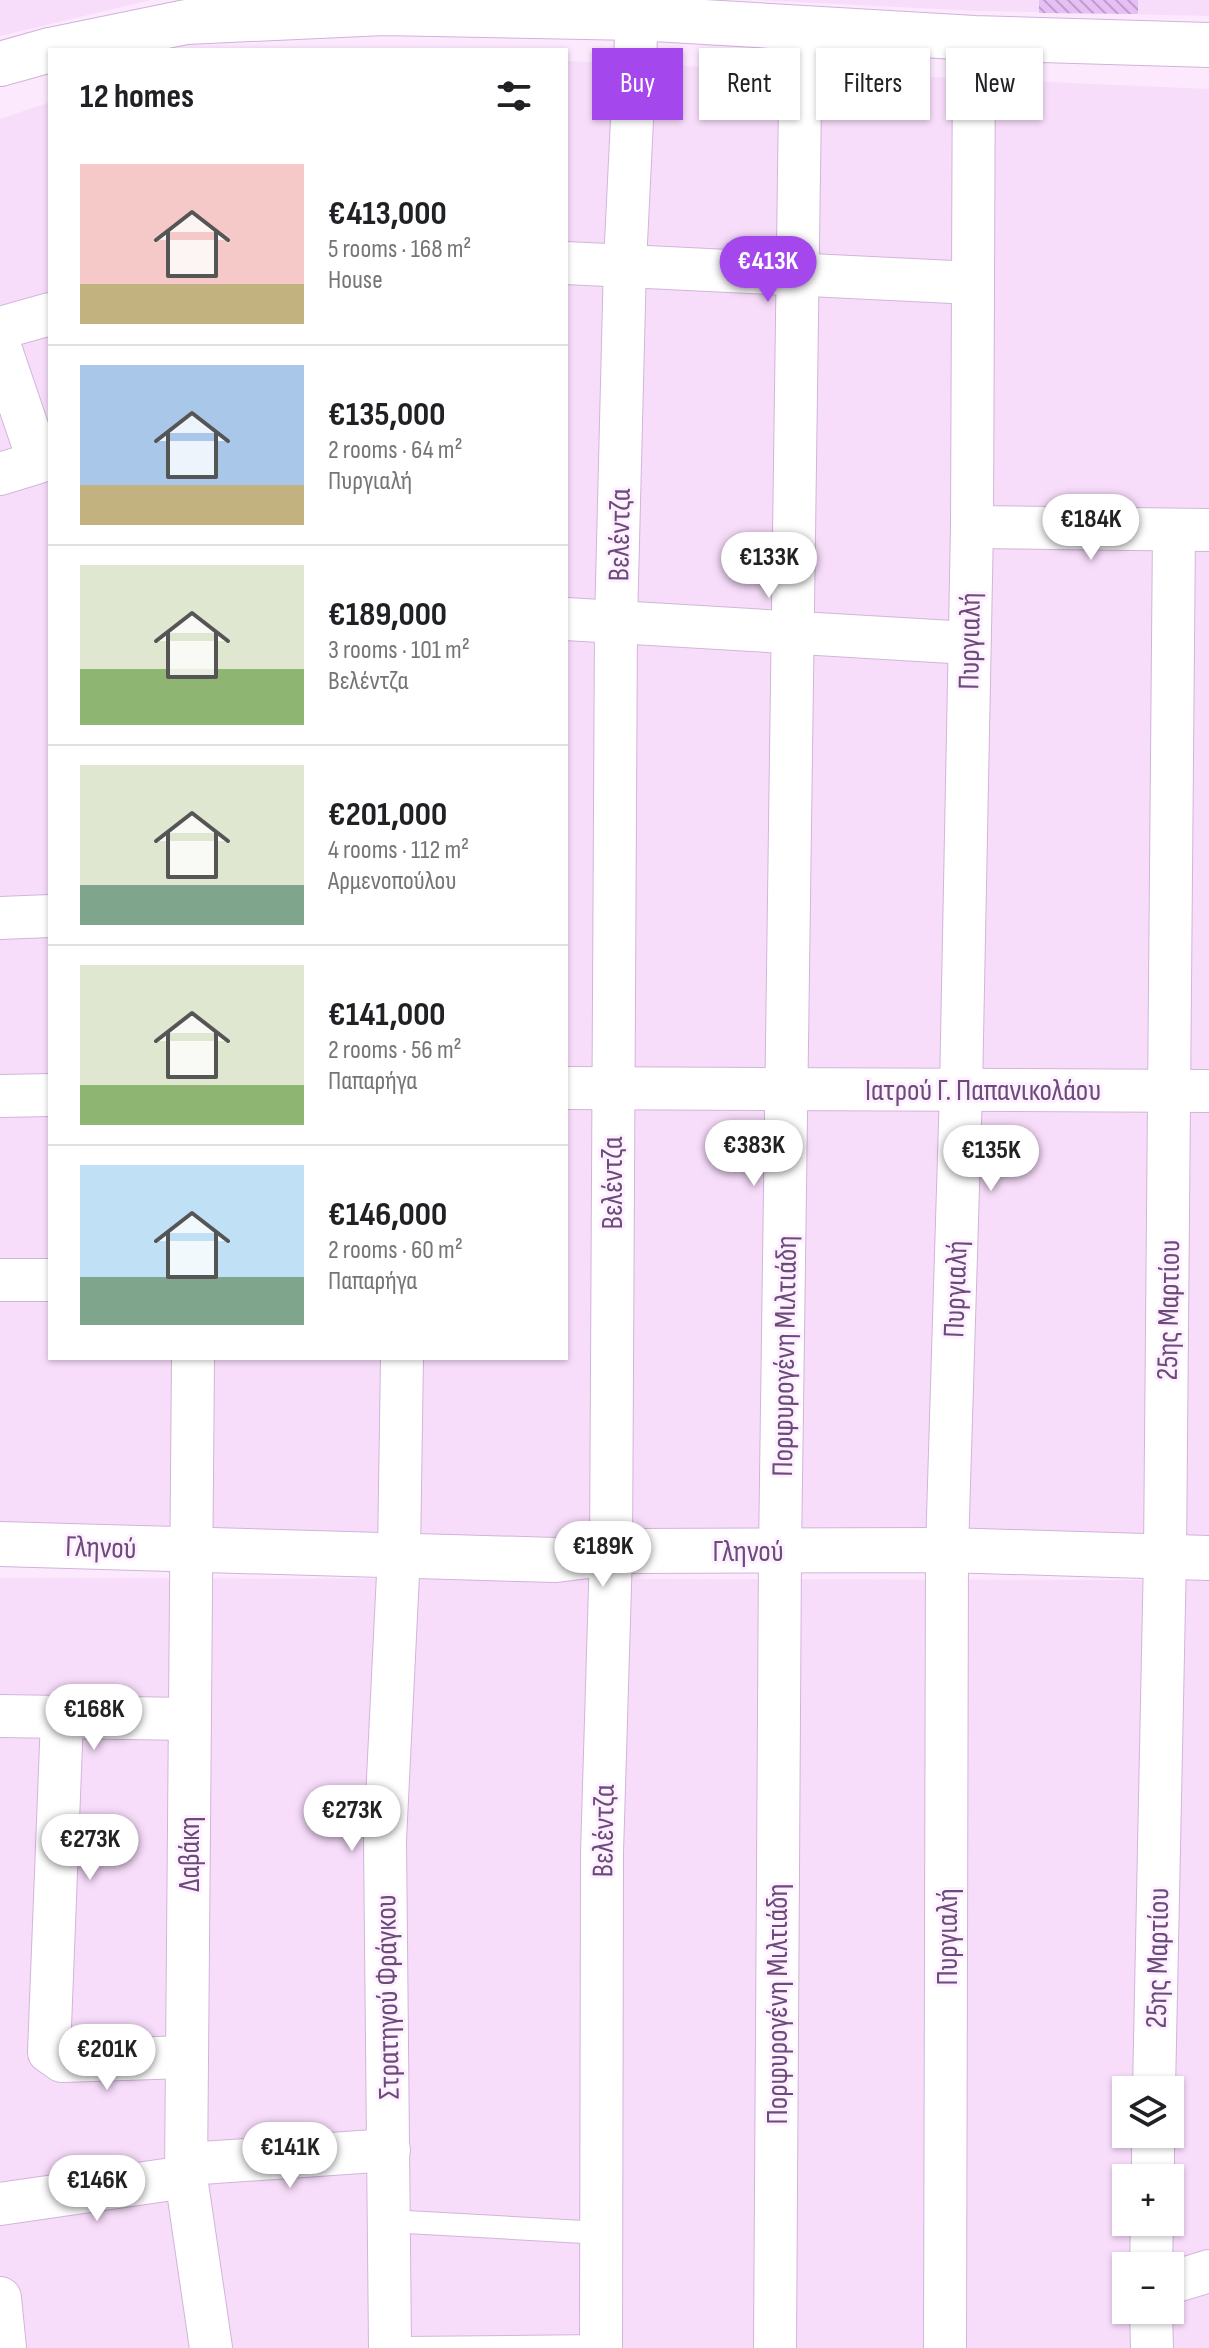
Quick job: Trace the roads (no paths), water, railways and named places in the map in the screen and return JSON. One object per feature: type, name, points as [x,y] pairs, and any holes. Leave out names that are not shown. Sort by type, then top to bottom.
[{"type":"main road","points":[[60,48],[186,22],[383,6],[465,7],[974,38],[1209,45]]},
{"type":"main road","points":[[0,64],[48,51]]},
{"type":"main road","name":"Γληνού","points":[[0,1544],[556,1560],[611,1553],[947,1550],[1209,1558]]},
{"type":"street","name":"Βελέντζα","points":[[601,2347],[602,1853],[611,1553],[616,623],[625,263],[637,18]]},
{"type":"street","name":"Πορφυρογένη Μιλτιάδη","points":[[775,2348],[780,1552],[796,635],[801,28]]},
{"type":"street","name":"Πυργιαλή","points":[[945,2348],[947,1550],[961,1090],[972,527],[974,38]]},
{"type":"street","points":[[568,263],[625,263],[973,283]]},
{"type":"street","points":[[0,328],[48,315]]},
{"type":"street","points":[[0,347],[39,462],[0,474]]},
{"type":"street","points":[[972,527],[1192,530]]},
{"type":"street","name":"25ης Μαρτίου","points":[[1154,2076],[1165,1556],[1190,1090],[1192,530]]},
{"type":"street","points":[[568,619],[969,643]]},
{"type":"street","points":[[0,918],[48,916]]},
{"type":"street","name":"Ιατρού Γ. Παπανικολάου","points":[[568,1088],[1190,1090]]},
{"type":"street","points":[[0,1096],[48,1095]]},
{"type":"street","points":[[0,1280],[48,1280]]},
{"type":"street","name":"Δαβάκη","points":[[193,1360],[186,2171],[211,2348]]},
{"type":"street","name":"Στρατηγού Φράγκου","points":[[390,2348],[385,1840],[399,1554],[402,1360]]},
{"type":"street","points":[[0,1716],[189,1719]]},
{"type":"street","points":[[62,1719],[49,2039],[52,2055],[62,2061],[186,2057]]},
{"type":"street","points":[[0,2204],[186,2171],[389,2150]]},
{"type":"street","points":[[1184,2279],[1209,2271]]},
{"type":"street","points":[[0,2298],[5,2348]]},
{"type":"street","points":[[1151,2324],[1152,2348]]},
{"type":"lane","points":[[389,2221],[601,2233]]},
{"type":"lane","points":[[402,2348],[601,2347]]}]
